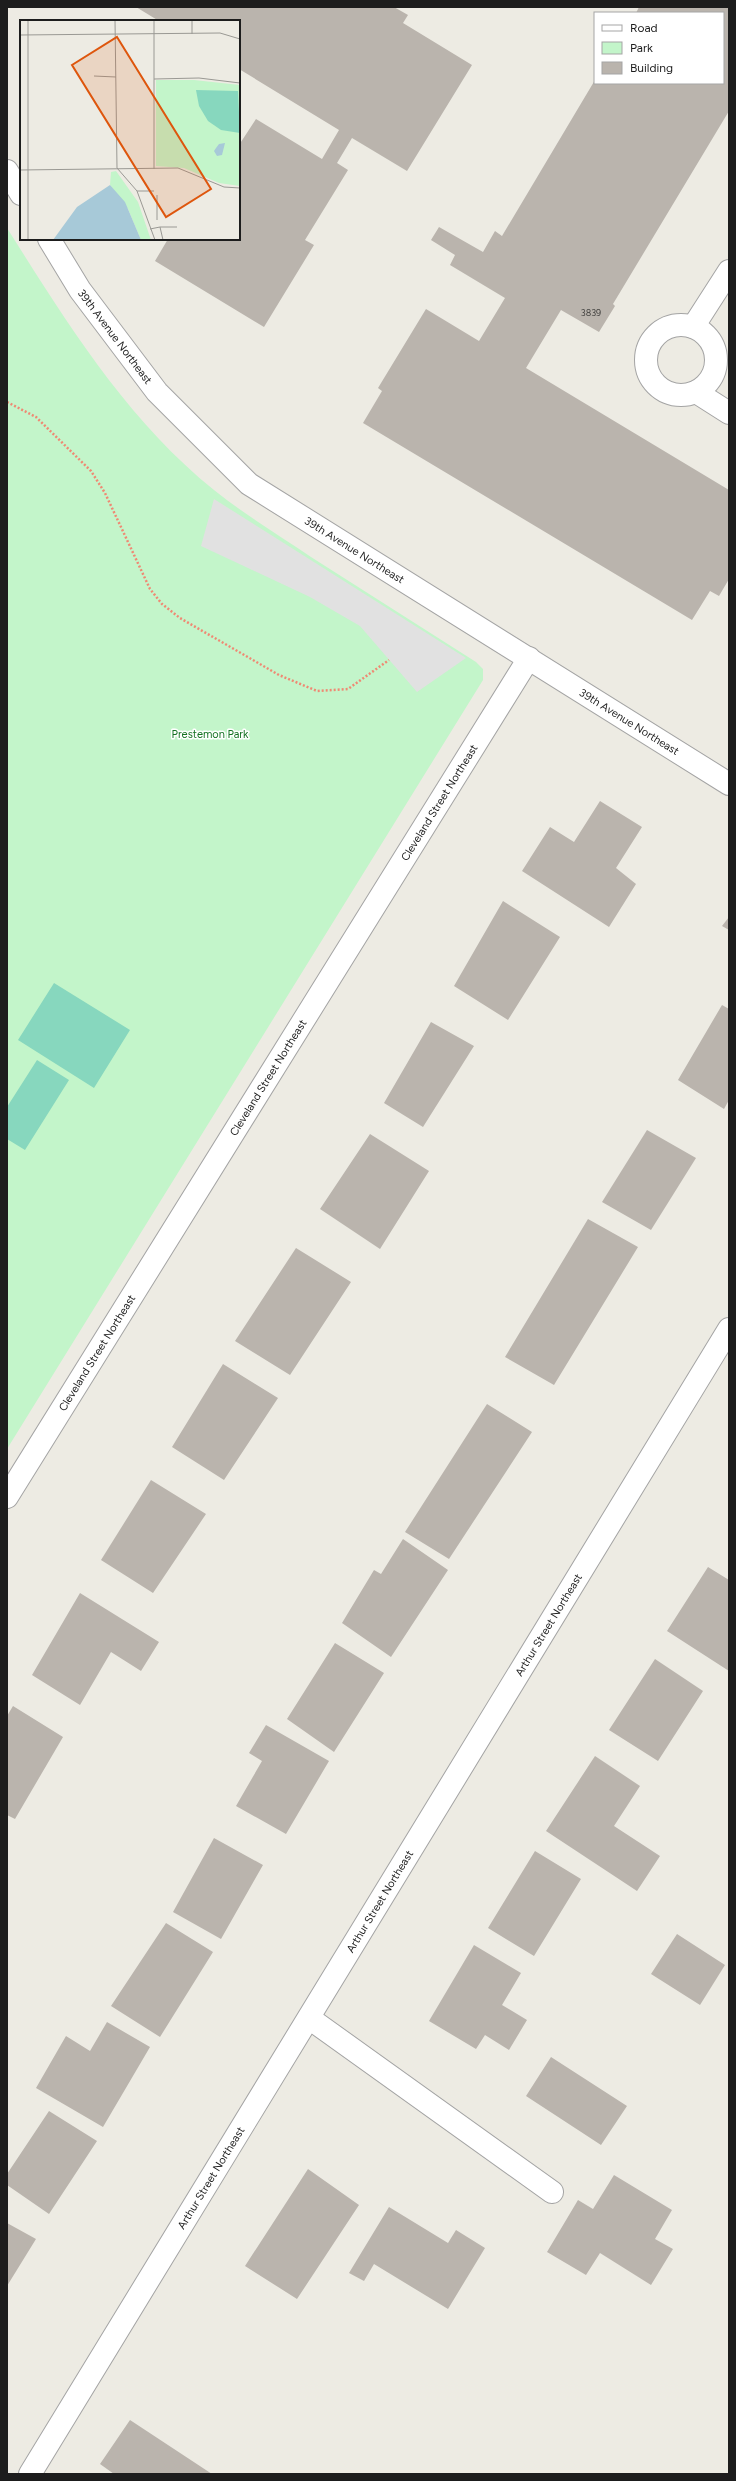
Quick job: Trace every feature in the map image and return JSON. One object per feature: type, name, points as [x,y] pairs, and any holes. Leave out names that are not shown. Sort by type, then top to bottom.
[{"type":"street","points":[[7,171],[20,192]]},
{"type":"street","name":"39th Avenue Northeast","points":[[50,240],[80,290],[157,392],[248,484],[729,784]]},
{"type":"street","points":[[694,327],[729,271]]},
{"type":"street","points":[[682,325],[694,327],[711,342],[716,365],[708,381],[696,392],[685,395],[663,390],[654,383],[648,374],[646,362],[647,351],[652,341],[660,332],[670,326],[682,325]]},
{"type":"street","points":[[696,392],[729,413]]},
{"type":"street","name":"Cleveland Street Northeast","points":[[7,1497],[529,658]]},
{"type":"street","name":"Arthur Street Northeast","points":[[30,2474],[729,1329]]},
{"type":"street","points":[[309,2018],[552,2192]]},
{"type":"path","points":[[7,402],[36,417],[91,471],[105,492],[150,589],[162,604],[180,618],[279,675],[317,691],[348,689],[389,660]]},
{"type":"green space","name":"Prestemon Park","points":[[7,228],[52,299],[100,368],[153,432],[182,462],[214,490],[250,516],[311,557],[476,662],[483,669],[483,680],[7,1449]]},
{"type":"green space","points":[[54,983],[130,1030],[94,1088],[18,1040]]},
{"type":"green space","points":[[37,1060],[69,1080],[25,1150],[7,1139],[7,1107]]},
{"type":"shaded area","points":[[214,499],[466,658],[417,692],[360,626],[310,597],[201,546]]},
{"type":"building","points":[[136,7],[394,7],[408,15],[403,23],[472,65],[407,171],[352,138],[337,163],[348,170],[305,240],[314,245],[264,327],[155,261],[167,240],[240,240],[240,143],[256,119],[322,159],[339,130],[240,70],[240,20],[157,20]]},
{"type":"building","points":[[639,7],[729,7],[729,111],[613,304],[615,306],[599,332],[561,310],[526,368],[729,490],[729,579],[719,596],[710,591],[692,620],[363,423],[382,391],[378,388],[426,309],[479,341],[505,298],[450,265],[455,255],[431,240],[439,227],[483,252],[495,231],[502,236],[594,82],[594,84],[724,84],[724,12],[636,12]]},
{"type":"building","points":[[600,801],[642,827],[616,868],[636,884],[609,927],[522,871],[550,827],[574,842]]},
{"type":"building","points":[[503,901],[560,937],[508,1020],[454,986]]},
{"type":"building","points":[[729,917],[729,930],[722,926]]},
{"type":"building","points":[[722,1005],[729,1009],[729,1100],[724,1109],[678,1080]]},
{"type":"building","points":[[431,1022],[474,1046],[423,1127],[384,1103]]},
{"type":"building","points":[[647,1130],[696,1158],[651,1230],[602,1202]]},
{"type":"building","points":[[370,1134],[429,1171],[380,1249],[320,1209]]},
{"type":"building","points":[[588,1219],[638,1247],[554,1385],[505,1357]]},
{"type":"building","points":[[296,1248],[351,1282],[290,1375],[235,1341]]},
{"type":"building","points":[[223,1364],[278,1398],[224,1480],[172,1447]]},
{"type":"building","points":[[487,1404],[532,1432],[449,1559],[405,1532]]},
{"type":"building","points":[[151,1480],[206,1514],[153,1593],[101,1560]]},
{"type":"building","points":[[403,1539],[448,1570],[391,1657],[342,1623],[374,1570],[381,1574]]},
{"type":"building","points":[[708,1567],[729,1580],[729,1671],[667,1631]]},
{"type":"building","points":[[80,1593],[159,1642],[141,1671],[111,1652],[80,1705],[32,1675]]},
{"type":"building","points":[[335,1643],[384,1673],[334,1752],[287,1719]]},
{"type":"building","points":[[655,1659],[703,1691],[658,1761],[609,1730]]},
{"type":"building","points":[[13,1706],[63,1737],[15,1819],[7,1815],[7,1716]]},
{"type":"building","points":[[266,1725],[329,1761],[286,1834],[236,1806],[262,1761],[249,1753]]},
{"type":"building","points":[[595,1756],[640,1786],[614,1826],[660,1856],[637,1891],[546,1831]]},
{"type":"building","points":[[214,1838],[263,1865],[221,1939],[173,1912]]},
{"type":"building","points":[[535,1851],[581,1879],[534,1956],[488,1928]]},
{"type":"building","points":[[166,1923],[213,1952],[160,2037],[111,2006]]},
{"type":"building","points":[[677,1934],[725,1965],[700,2005],[651,1974]]},
{"type":"building","points":[[474,1945],[521,1973],[502,2005],[527,2020],[509,2050],[485,2035],[476,2049],[429,2021]]},
{"type":"building","points":[[107,2022],[150,2047],[103,2127],[36,2088],[66,2036],[90,2051]]},
{"type":"building","points":[[551,2057],[627,2106],[601,2145],[526,2096]]},
{"type":"building","points":[[49,2111],[97,2141],[49,2214],[7,2185],[7,2174]]},
{"type":"building","points":[[308,2169],[359,2205],[297,2299],[245,2266]]},
{"type":"building","points":[[614,2175],[672,2210],[655,2239],[673,2249],[651,2285],[600,2253],[586,2275],[547,2252],[578,2200],[593,2209]]},
{"type":"building","points":[[389,2207],[448,2243],[456,2230],[485,2248],[448,2309],[374,2264],[364,2281],[349,2273]]},
{"type":"building","points":[[7,2223],[36,2239],[7,2286]]},
{"type":"building","points":[[130,2420],[212,2474],[114,2474],[100,2464]]}]
